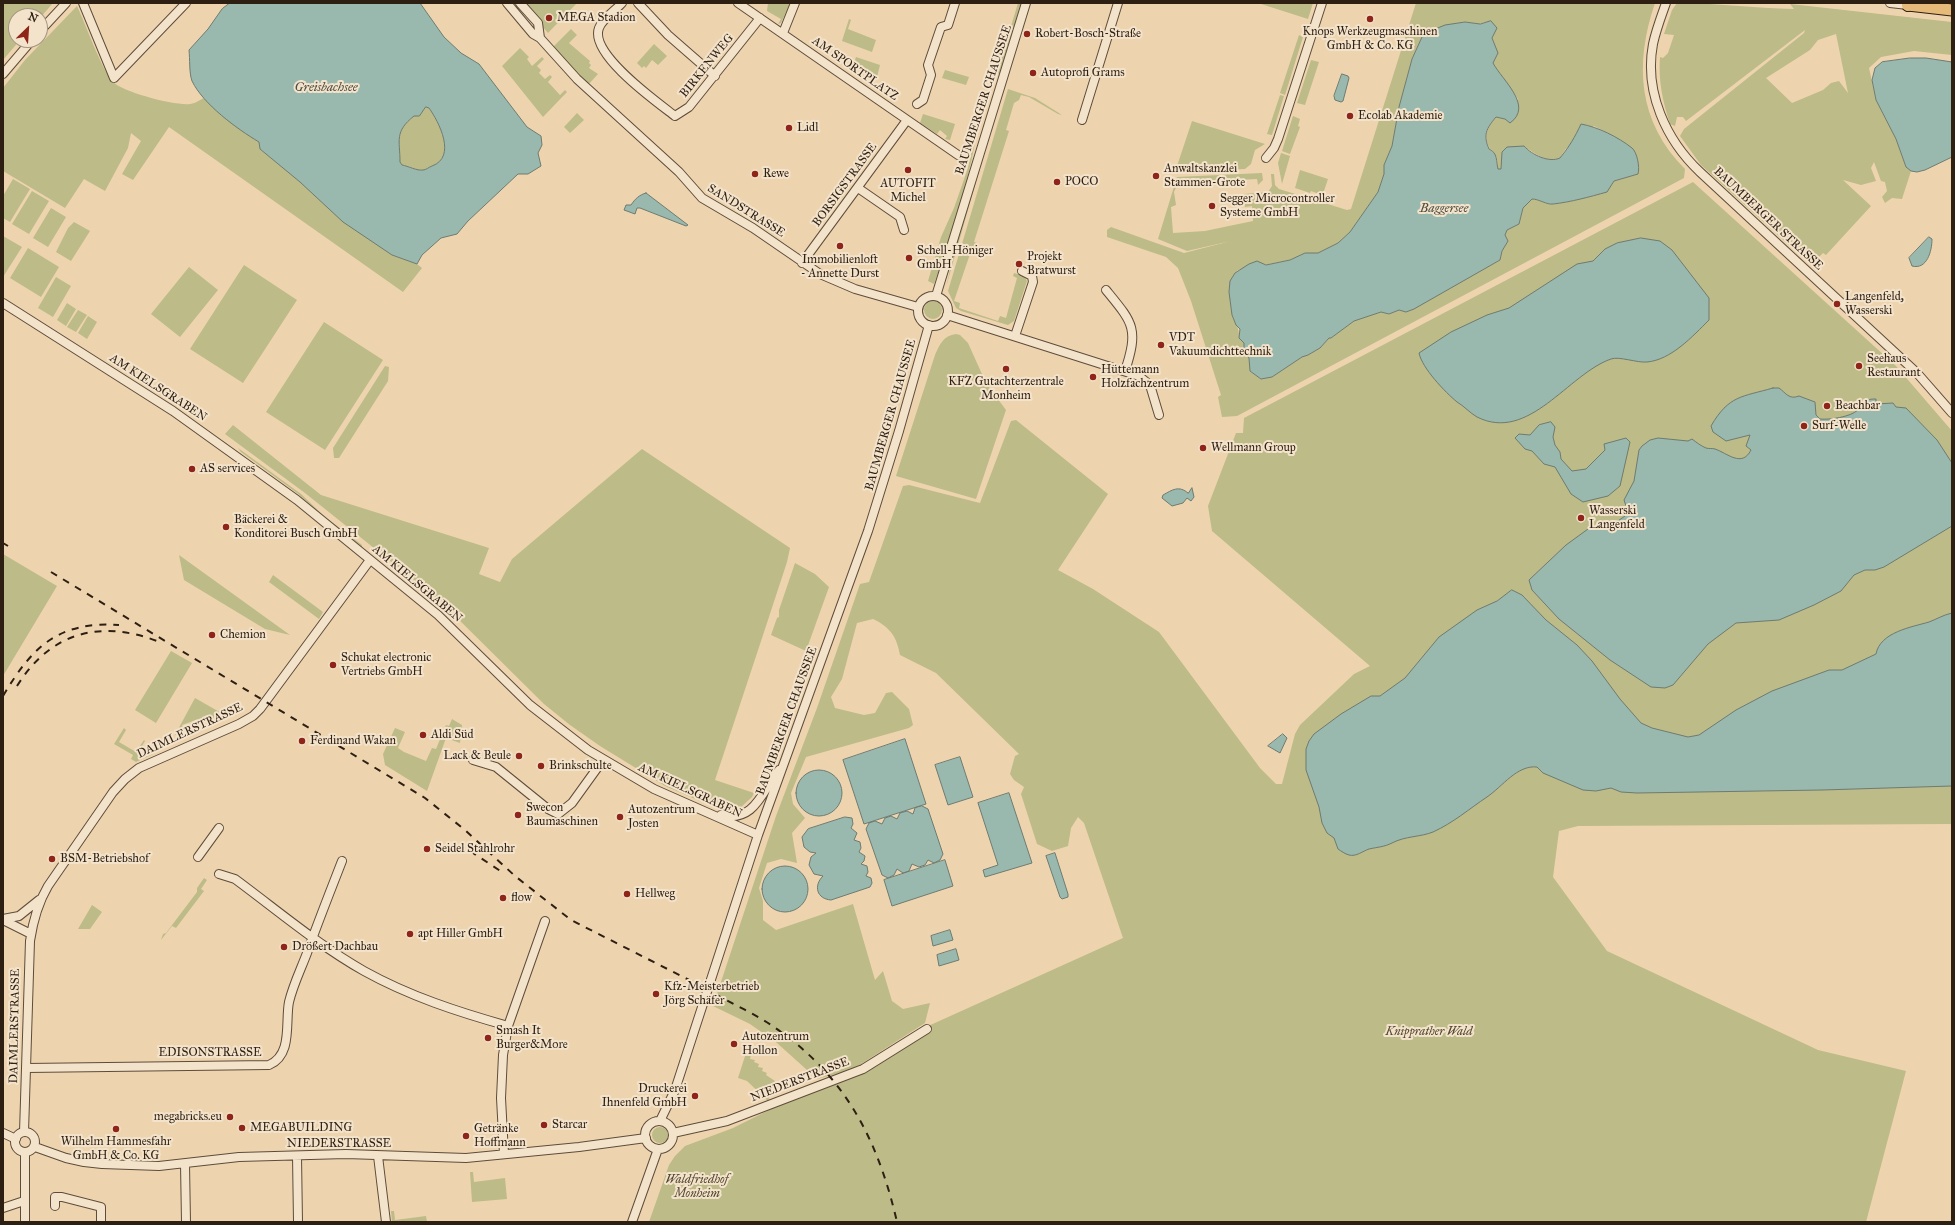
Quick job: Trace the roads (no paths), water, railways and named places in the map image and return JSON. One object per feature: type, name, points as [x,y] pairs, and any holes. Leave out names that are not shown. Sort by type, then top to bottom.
[{"type":"main road","points":[[1910,4],[1952,10]]},
{"type":"street","points":[[48,22],[66,3]]},
{"type":"street","points":[[83,3],[114,78],[186,3]]},
{"type":"street","name":"SANDSTRASSE","points":[[507,3],[533,34],[540,38],[577,79],[679,172],[696,193],[753,228],[802,263],[830,279],[855,290],[918,307]]},
{"type":"street","name":"SANDSTRASSE","points":[[520,3],[538,23],[540,38]]},
{"type":"street","name":"BIRKENWEG","points":[[622,3],[600,26],[598,34],[606,54],[611,62],[628,78],[675,116],[689,107],[760,18]]},
{"type":"street","points":[[638,3],[668,35],[715,76]]},
{"type":"street","name":"AM SPORTPLATZ","points":[[738,3],[958,155]]},
{"type":"street","points":[[783,33],[795,3]]},
{"type":"street","points":[[917,104],[923,100],[931,75],[928,65],[941,27],[948,24],[955,3]]},
{"type":"street","name":"BAUMBERGER CHAUSSEE","points":[[936,296],[977,158],[1026,3]]},
{"type":"street","points":[[1082,120],[1118,3]]},
{"type":"street","points":[[1266,158],[1274,148],[1278,139],[1322,3]]},
{"type":"street","name":"BAUMBERGER STRASSE","points":[[1666,3],[1653,45],[1652,78],[1657,105],[1673,142],[1684,157],[1917,373],[1952,413]]},
{"type":"street","points":[[1890,3],[1910,4]]},
{"type":"street","points":[[3,74],[25,48]]},
{"type":"street","name":"BORSIGSTRASSE","points":[[802,263],[907,120]]},
{"type":"street","points":[[858,188],[900,217],[904,230]]},
{"type":"street","points":[[1015,336],[1033,282],[1032,276],[1022,271]]},
{"type":"street","points":[[1106,290],[1131,325],[1133,340],[1125,371]]},
{"type":"street","points":[[936,296],[947,305],[947,315],[942,322],[933,326],[928,325],[919,318],[918,307],[923,299],[936,296]]},
{"type":"street","name":"AM KIELSGRABEN","points":[[3,303],[158,401],[297,500],[438,615],[530,705],[603,760],[654,789],[758,835]]},
{"type":"street","points":[[947,315],[1139,376],[1150,385],[1160,415]]},
{"type":"street","name":"BAUMBERGER CHAUSSEE","points":[[660,1121],[675,1090],[758,835],[870,524],[899,431],[928,325]]},
{"type":"street","name":"DAIMLERSTRASSE","points":[[24,1132],[27,1068],[27,996],[31,934],[41,898],[59,869],[113,792],[138,768],[239,724],[253,716],[370,560]]},
{"type":"street","points":[[473,760],[496,767],[548,810],[558,814],[572,803],[603,760]]},
{"type":"street","points":[[707,813],[733,817],[747,812],[757,804],[771,780],[784,765]]},
{"type":"street","points":[[198,857],[219,828]]},
{"type":"street","name":"EDISONSTRASSE","points":[[27,1068],[269,1065],[274,1063],[280,1056],[285,1045],[289,1002],[312,936],[342,862]]},
{"type":"street","points":[[219,874],[235,879],[312,936],[363,970],[400,989],[442,1006],[508,1026]]},
{"type":"street","name":"DAIMLERSTRASSE","points":[[3,920],[19,916],[41,898]]},
{"type":"street","points":[[3,920],[31,934]]},
{"type":"street","points":[[504,1154],[500,1098],[503,1055],[508,1026],[545,921]]},
{"type":"street","name":"NIEDERSTRASSE","points":[[673,1133],[728,1121],[863,1069],[927,1029]]},
{"type":"street","points":[[660,1121],[668,1125],[673,1133],[669,1145],[658,1149],[650,1145],[646,1138],[649,1126],[660,1121]]},
{"type":"street","points":[[24,1132],[34,1136],[35,1147],[31,1151],[25,1153],[17,1148],[16,1139],[18,1135],[24,1132]]},
{"type":"street","points":[[3,1134],[16,1139]]},
{"type":"street","name":"NIEDERSTRASSE","points":[[35,1147],[66,1158],[102,1164],[159,1166],[239,1157],[378,1156],[466,1158],[579,1148],[646,1138]]},
{"type":"street","points":[[632,1222],[658,1149]]},
{"type":"street","points":[[25,1153],[25,1222]]},
{"type":"street","points":[[298,1156],[298,1222]]},
{"type":"street","points":[[378,1156],[386,1222]]},
{"type":"street","points":[[185,1164],[186,1222]]},
{"type":"street","points":[[55,1206],[55,1197],[62,1197],[101,1207],[101,1222]]},
{"type":"street","points":[[3,1208],[24,1201]]},
{"type":"water","name":"Greisbachsee","points":[[230,3],[420,3],[444,37],[461,53],[479,64],[527,127],[541,136],[542,145],[538,153],[541,166],[528,174],[518,174],[468,221],[457,234],[441,238],[422,255],[417,264],[392,255],[343,222],[300,182],[260,149],[259,142],[221,115],[197,90],[191,78],[189,50],[208,29],[222,9]],"holes":[[[426,107],[429,108],[441,130],[444,139],[445,147],[443,155],[439,161],[424,170],[418,170],[402,165],[400,162],[399,142],[403,127],[414,116],[419,116]]]},
{"type":"water","name":"Baggersee","points":[[1491,21],[1497,28],[1492,38],[1498,53],[1493,63],[1514,93],[1518,101],[1519,109],[1517,116],[1510,123],[1505,119],[1496,117],[1486,132],[1487,144],[1489,149],[1495,155],[1498,169],[1501,169],[1502,152],[1507,147],[1524,146],[1536,155],[1546,159],[1551,160],[1560,158],[1572,142],[1581,124],[1594,127],[1608,133],[1632,148],[1638,160],[1638,174],[1614,181],[1607,192],[1580,199],[1551,204],[1532,199],[1523,208],[1519,224],[1507,230],[1505,235],[1508,241],[1502,251],[1500,260],[1414,309],[1406,312],[1399,310],[1389,314],[1381,312],[1354,321],[1329,338],[1320,348],[1302,357],[1272,377],[1261,379],[1250,371],[1249,358],[1244,352],[1244,343],[1239,338],[1240,329],[1236,325],[1232,315],[1229,292],[1230,281],[1235,273],[1257,261],[1266,265],[1290,260],[1305,253],[1318,253],[1338,243],[1350,232],[1378,192],[1384,174],[1384,165],[1392,146],[1399,107],[1412,59],[1422,37],[1428,32],[1445,25],[1465,22],[1480,24]]},
{"type":"water","points":[[1910,58],[1926,58],[1952,62],[1952,157],[1925,170],[1917,172],[1911,171],[1906,167],[1896,139],[1876,100],[1872,80],[1875,68],[1882,62]]},
{"type":"water","points":[[1342,74],[1348,76],[1349,78],[1343,101],[1341,102],[1335,100],[1334,96]]},
{"type":"water","points":[[646,193],[688,225],[686,226],[640,208],[637,208],[635,214],[624,210],[626,205],[631,205],[637,198]]},
{"type":"water","points":[[1929,237],[1932,239],[1932,244],[1928,258],[1921,265],[1912,266],[1909,258]]},
{"type":"water","points":[[1641,238],[1660,241],[1672,250],[1709,298],[1709,320],[1689,340],[1665,357],[1647,362],[1638,362],[1619,358],[1611,359],[1595,367],[1579,378],[1531,414],[1514,421],[1496,423],[1477,417],[1457,402],[1440,386],[1421,359],[1419,353],[1451,332],[1487,315],[1509,308],[1577,264],[1593,261],[1605,249],[1617,243]]},
{"type":"water","points":[[1773,388],[1779,388],[1790,397],[1799,396],[1815,402],[1816,415],[1820,419],[1845,416],[1861,408],[1866,401],[1871,399],[1876,399],[1876,404],[1893,403],[1896,407],[1906,408],[1937,440],[1952,463],[1952,526],[1884,567],[1875,570],[1865,570],[1854,575],[1841,591],[1814,605],[1779,620],[1736,623],[1708,644],[1673,685],[1665,688],[1651,687],[1610,660],[1559,619],[1532,590],[1529,580],[1566,545],[1588,529],[1606,527],[1625,516],[1627,509],[1624,500],[1634,481],[1639,450],[1650,440],[1658,438],[1688,441],[1692,439],[1706,448],[1715,449],[1734,458],[1739,459],[1747,455],[1751,450],[1746,446],[1750,435],[1726,441],[1713,432],[1711,426],[1724,408],[1730,403],[1745,396]]},
{"type":"water","points":[[1551,422],[1555,427],[1553,437],[1555,445],[1560,452],[1561,459],[1572,471],[1586,469],[1605,450],[1604,444],[1626,438],[1630,442],[1620,486],[1608,496],[1583,502],[1571,494],[1555,467],[1544,464],[1532,451],[1525,449],[1515,438],[1519,434],[1530,435],[1539,425]]},
{"type":"water","points":[[1192,488],[1194,497],[1191,501],[1187,498],[1183,503],[1172,506],[1162,498],[1163,495],[1172,490],[1182,489],[1188,493]]},
{"type":"water","points":[[1512,590],[1522,595],[1546,620],[1577,645],[1592,661],[1620,699],[1641,723],[1652,728],[1688,737],[1699,735],[1736,710],[1772,691],[1829,670],[1842,670],[1876,654],[1884,640],[1890,636],[1952,613],[1952,786],[1637,793],[1621,792],[1611,788],[1596,791],[1583,790],[1543,773],[1537,767],[1530,767],[1523,769],[1510,777],[1461,816],[1433,832],[1402,839],[1369,849],[1359,854],[1349,855],[1342,852],[1338,849],[1334,838],[1327,833],[1322,823],[1319,807],[1306,770],[1306,749],[1309,741],[1314,734],[1341,714],[1371,696],[1380,696],[1405,678],[1439,637],[1477,610],[1497,601]]},
{"type":"water","points":[[1283,734],[1287,738],[1280,753],[1268,746]]},
{"type":"water","points":[[905,739],[926,804],[864,824],[843,760]]},
{"type":"water","points":[[960,757],[973,797],[948,805],[935,765]]},
{"type":"water","points":[[819,770],[832,774],[838,780],[842,793],[838,806],[832,812],[819,816],[806,812],[800,806],[796,793],[800,780],[806,774]]},
{"type":"water","points":[[1009,793],[1032,863],[985,877],[983,870],[998,865],[978,803]]},
{"type":"water","points":[[922,806],[928,809],[943,854],[940,860],[934,863],[928,860],[925,865],[919,867],[912,864],[909,871],[903,873],[897,869],[894,875],[888,878],[882,875],[866,829],[869,823],[875,821],[882,824],[885,818],[891,816],[897,819],[900,813],[907,811],[913,814],[915,808]]},
{"type":"water","points":[[845,817],[852,818],[853,824],[851,828],[857,833],[854,840],[860,842],[861,848],[859,852],[865,856],[864,861],[861,864],[867,866],[868,872],[866,876],[871,878],[872,883],[870,887],[831,900],[826,899],[820,895],[817,888],[823,876],[814,874],[809,865],[811,857],[816,853],[810,852],[804,847],[802,837],[808,829]]},
{"type":"water","points":[[1055,853],[1068,894],[1068,897],[1062,899],[1046,856]]},
{"type":"water","points":[[945,860],[953,886],[892,906],[884,880]]},
{"type":"water","points":[[785,866],[798,870],[804,876],[808,889],[804,902],[798,908],[785,912],[772,908],[766,902],[762,889],[766,876],[772,870]]},
{"type":"water","points":[[950,930],[953,940],[933,946],[931,936]]},
{"type":"water","points":[[956,949],[959,960],[939,966],[937,955]]},
{"type":"railway","points":[[3,543],[8,546]]},
{"type":"railway","points":[[51,572],[425,798],[465,830],[515,876],[571,920],[697,984]]},
{"type":"railway","points":[[3,696],[25,664],[36,651],[49,641],[63,633],[79,628],[98,625],[119,625]]},
{"type":"railway","points":[[17,686],[30,668],[45,654],[61,643],[78,635],[115,631],[136,634],[157,641]]},
{"type":"railway","points":[[470,851],[505,874]]},
{"type":"railway","points":[[715,994],[781,1032],[825,1071],[842,1093],[870,1140],[890,1193],[897,1222]]},
{"type":"place","name":"MEGA Stadion","points":[[549,18]]},
{"type":"place","name":"Knops Werkzeugmaschinen GmbH & Co. KG","points":[[1370,19]]},
{"type":"place","name":"Robert-Bosch-Straße","points":[[1027,34]]},
{"type":"place","name":"Autoprofi Grams","points":[[1033,73]]},
{"type":"place","name":"Ecolab Akademie","points":[[1350,116]]},
{"type":"place","name":"Lidl","points":[[789,128]]},
{"type":"place","name":"AUTOFIT Michel","points":[[908,170]]},
{"type":"place","name":"Rewe","points":[[755,174]]},
{"type":"place","name":"Anwaltskanzlei Stammen-Grote","points":[[1156,176]]},
{"type":"place","name":"POCO","points":[[1057,182]]},
{"type":"place","name":"Segger Microcontroller Systeme GmbH","points":[[1212,206]]},
{"type":"place","name":"Immobilienloft - Annette Durst","points":[[840,246]]},
{"type":"place","name":"Schell-Höniger GmbH","points":[[909,258]]},
{"type":"place","name":"Projekt Bratwurst","points":[[1019,264]]},
{"type":"place","name":"Langenfeld, Wasserski","points":[[1837,304]]},
{"type":"place","name":"VDT Vakuumdichttechnik","points":[[1161,345]]},
{"type":"place","name":"Seehaus Restaurant","points":[[1859,366]]},
{"type":"place","name":"KFZ Gutachterzentrale Monheim","points":[[1006,369]]},
{"type":"place","name":"Hüttemann Holzfachzentrum","points":[[1093,377]]},
{"type":"place","name":"Beachbar","points":[[1827,406]]},
{"type":"place","name":"Surf-Welle","points":[[1804,426]]},
{"type":"place","name":"Wellmann Group","points":[[1203,448]]},
{"type":"place","name":"AS services","points":[[192,469]]},
{"type":"place","name":"Wasserski Langenfeld","points":[[1581,518]]},
{"type":"place","name":"Bäckerei & Konditorei Busch GmbH","points":[[226,527]]},
{"type":"place","name":"Chemion","points":[[212,635]]},
{"type":"place","name":"Schukat electronic Vertriebs GmbH","points":[[333,665]]},
{"type":"place","name":"Aldi Süd","points":[[423,735]]},
{"type":"place","name":"Ferdinand Wakan","points":[[302,741]]},
{"type":"place","name":"Lack & Beule","points":[[519,756]]},
{"type":"place","name":"Brinkschulte","points":[[541,766]]},
{"type":"place","name":"Swecon Baumaschinen","points":[[518,815]]},
{"type":"place","name":"Autozentrum Josten","points":[[620,817]]},
{"type":"place","name":"Seidel Stahlrohr","points":[[427,849]]},
{"type":"place","name":"BSM-Betriebshof","points":[[52,859]]},
{"type":"place","name":"Hellweg","points":[[627,894]]},
{"type":"place","name":"flow","points":[[503,898]]},
{"type":"place","name":"apt Hiller GmbH","points":[[410,934]]},
{"type":"place","name":"Drößert Dachbau","points":[[284,947]]},
{"type":"place","name":"Kfz-Meisterbetrieb Jörg Schäfer","points":[[656,994]]},
{"type":"place","name":"Smash It Burger&More","points":[[488,1038]]},
{"type":"place","name":"Autozentrum Hollon","points":[[734,1044]]},
{"type":"place","name":"Druckerei Ihnenfeld GmbH","points":[[695,1096]]},
{"type":"place","name":"megabricks.eu","points":[[230,1117]]},
{"type":"place","name":"Starcar","points":[[544,1125]]},
{"type":"place","name":"MEGABUILDING","points":[[242,1128]]},
{"type":"place","name":"Wilhelm Hammesfahr GmbH & Co. KG","points":[[116,1129]]},
{"type":"place","name":"Getränke Hoffmann","points":[[466,1136]]},
{"type":"park label","name":"Knipprather Wald","points":[[1429,1032]]},
{"type":"park label","name":"Waldfriedhof Monheim","points":[[697,1187]]}]
